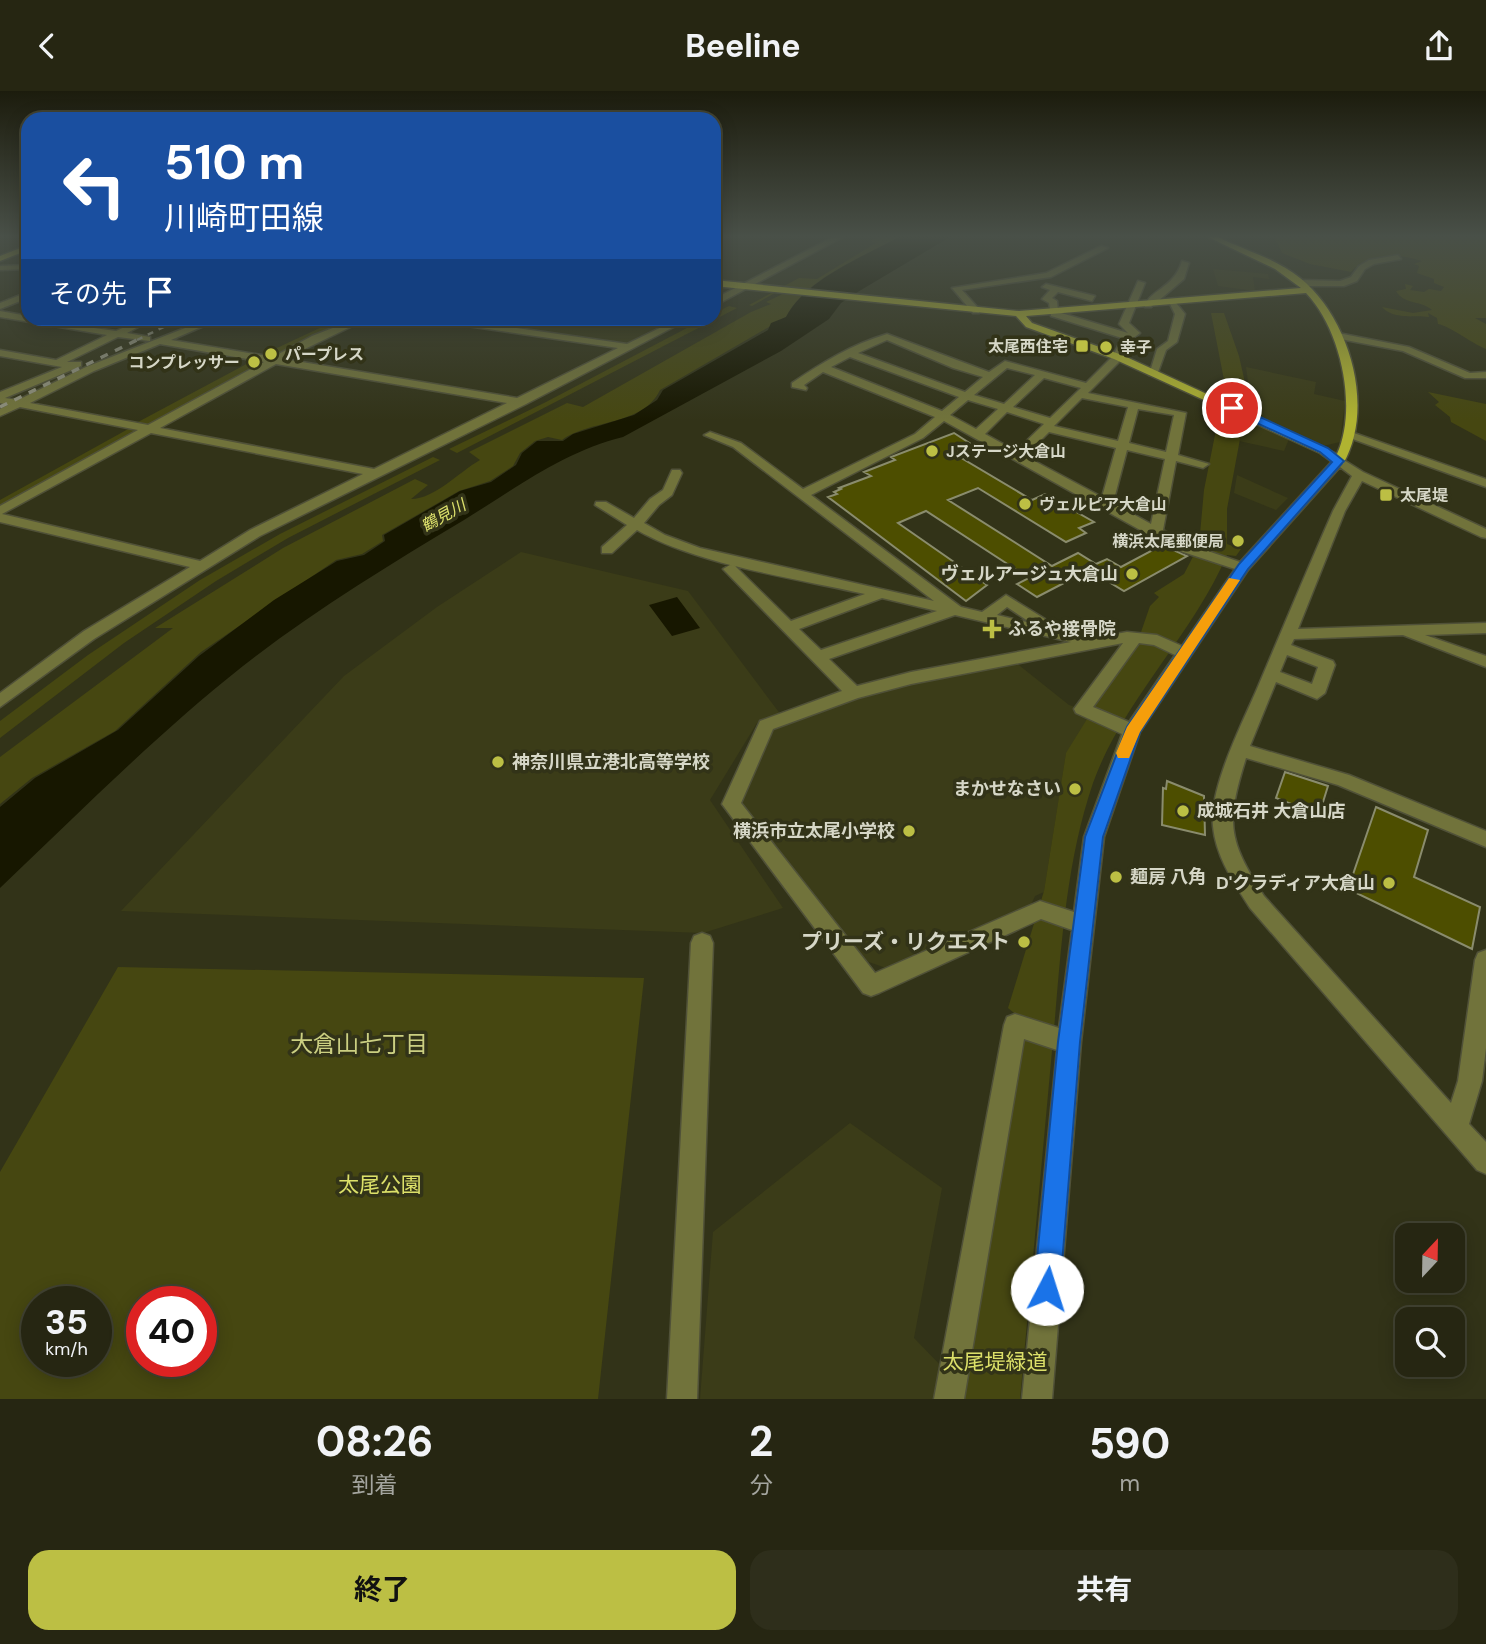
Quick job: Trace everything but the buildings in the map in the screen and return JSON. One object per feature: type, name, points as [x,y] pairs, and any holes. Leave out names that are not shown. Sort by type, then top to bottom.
[{"type":"main road","points":[[852,298],[1019,314],[1054,314],[1206,298]]},
{"type":"main road","points":[[1019,314],[1029,325],[1118,357],[1324,450],[1339,461],[1350,446],[1351,390],[1338,336],[1314,298]]},
{"type":"street","points":[[0,306],[20,298]]},
{"type":"street","points":[[965,298],[976,311]]},
{"type":"street","points":[[1047,298],[1053,301],[1054,314],[1130,337]]},
{"type":"street","points":[[1017,457],[1118,357],[1123,342],[1135,333],[1124,324],[1135,298]]},
{"type":"street","points":[[1148,305],[1157,298]]},
{"type":"street","points":[[1153,373],[1159,354],[1172,342],[1176,331],[1180,314],[1173,302]]},
{"type":"street","points":[[0,314],[21,318]]},
{"type":"street","points":[[70,326],[522,401]]},
{"type":"street","points":[[49,375],[40,370],[133,326]]},
{"type":"street","points":[[0,413],[185,326]]},
{"type":"street","points":[[0,398],[72,365],[194,326]]},
{"type":"street","points":[[0,512],[315,338],[345,326]]},
{"type":"street","points":[[487,326],[629,347]]},
{"type":"street","points":[[0,701],[89,635],[199,565],[375,473],[670,326]]},
{"type":"street","points":[[1338,336],[1406,349],[1469,376],[1486,375]]},
{"type":"street","points":[[802,388],[796,385],[821,367],[847,352],[887,337],[957,366],[991,376]]},
{"type":"street","points":[[847,352],[1050,426],[1203,464]]},
{"type":"street","points":[[0,353],[72,365]]},
{"type":"street","points":[[802,494],[909,441],[1004,364],[1134,405],[1180,414],[1156,533]]},
{"type":"street","points":[[821,367],[943,416],[1156,533],[1188,549],[1243,567]]},
{"type":"street","points":[[977,435],[1042,375]]},
{"type":"street","points":[[0,398],[375,473]]},
{"type":"street","points":[[1106,506],[1134,405]]},
{"type":"street","points":[[710,435],[737,445],[955,610]]},
{"type":"street","points":[[1351,435],[1486,482]]},
{"type":"street","points":[[1037,1399],[1069,1042],[1094,837],[1132,731],[1243,567],[1339,461],[1359,475],[1486,534]]},
{"type":"street","points":[[607,550],[618,537],[635,526],[661,495],[668,492],[676,473]]},
{"type":"street","points":[[1359,475],[1339,511],[1240,750],[1223,802],[1222,825],[1238,873],[1280,931],[1486,1161]]},
{"type":"street","points":[[601,505],[635,526],[696,551],[877,595],[955,610],[1095,643]]},
{"type":"street","points":[[0,517],[199,565]]},
{"type":"street","points":[[730,569],[854,693]]},
{"type":"street","points":[[788,627],[877,595]]},
{"type":"street","points":[[985,617],[1006,600],[1040,622],[1039,629]]},
{"type":"street","points":[[818,657],[955,610]]},
{"type":"street","points":[[1285,641],[1486,628]]},
{"type":"street","points":[[1400,632],[1486,662]]},
{"type":"street","points":[[1083,924],[1040,910],[871,986],[731,804],[766,726],[854,693],[911,678],[1136,637],[1157,641],[1185,653]]},
{"type":"street","points":[[1132,731],[1082,709],[1136,637]]},
{"type":"street","points":[[1271,674],[1317,693],[1327,665],[1285,641]]},
{"type":"street","points":[[1240,750],[1343,780],[1486,839]]},
{"type":"street","points":[[682,1399],[702,943]]},
{"type":"street","points":[[1456,1127],[1470,1081],[1486,960]]},
{"type":"street","points":[[949,1399],[1015,1025],[1069,1042]]},
{"type":"shaded area","points":[[503,326],[665,326],[630,344]]},
{"type":"shaded area","points":[[1246,367],[1316,382],[1314,394],[1345,401],[1340,442],[1323,446],[1246,411],[1250,396]]},
{"type":"shaded area","points":[[1244,420],[1289,439],[1284,451],[1239,441]]},
{"type":"shaded area","points":[[1237,475],[1288,498],[1276,510],[1234,493]]},
{"type":"shaded area","name":"神奈川県立港北高等学校","points":[[521,552],[688,591],[781,715],[757,723],[710,800],[783,908],[703,933],[121,911],[344,676],[437,607]]},
{"type":"shaded area","name":"横浜市立太尾小学校","points":[[1015,662],[1069,705],[1093,713],[1066,754],[1044,892],[1035,896],[1031,905],[886,968],[866,961],[738,799],[774,730],[865,691]]},
{"type":"shaded area","points":[[850,1123],[942,1188],[914,1338],[947,1372],[941,1399],[700,1399],[713,1232]]},
{"type":"green space","points":[[762,298],[766,298],[752,306],[749,305]]},
{"type":"green space","points":[[774,298],[800,298],[786,317],[660,390],[642,410],[587,428],[562,440],[548,437],[535,441],[520,453],[513,466],[490,481],[459,491],[382,535],[383,541],[362,554],[336,560],[201,652],[115,731],[32,778],[0,804],[0,757],[173,628],[155,628],[283,548],[415,479],[428,485],[411,499],[429,495],[480,460],[469,452],[567,403],[583,407],[751,312],[771,304],[766,302]]},
{"type":"green space","points":[[1403,298],[1486,298],[1486,318],[1475,318],[1486,324],[1486,349],[1438,324],[1437,318],[1428,313],[1429,317],[1398,315],[1382,307],[1413,313],[1432,310]]},
{"type":"green space","points":[[729,306],[737,308],[721,316],[721,310]]},
{"type":"green space","name":"太尾堤緑道","points":[[1211,313],[1224,313],[1239,356],[1248,396],[1227,509],[1227,544],[1241,549],[1236,556],[1227,555],[1195,613],[1121,725],[1093,783],[1076,846],[1065,910],[1020,1399],[961,1399],[1019,1017],[1008,1008],[1044,891],[1066,753],[1141,632],[1150,606],[1159,597],[1154,593],[1184,574],[1199,545],[1204,490],[1225,385]]},
{"type":"green space","points":[[324,326],[341,326],[312,337],[278,356],[264,354]]},
{"type":"green space","points":[[691,326],[702,326],[457,453],[449,449],[546,402]]},
{"type":"green space","points":[[254,360],[267,362],[151,425],[138,422]]},
{"type":"green space","points":[[1428,392],[1486,404],[1486,441],[1451,422],[1450,417],[1435,405],[1439,402]]},
{"type":"green space","points":[[130,428],[141,430],[0,510],[0,500]]},
{"type":"green space","points":[[433,457],[440,460],[288,538],[216,581],[124,643],[0,738],[0,721],[88,655],[200,580],[280,534]]},
{"type":"green space","name":"太尾公園","points":[[118,967],[644,978],[598,1399],[0,1399],[0,1172]]},
{"type":"water","name":"鶴見川","points":[[800,298],[848,298],[829,319],[781,351],[623,437],[602,443],[540,472],[323,608],[211,692],[119,774],[0,888],[0,807],[35,778],[118,730],[199,656],[274,600],[337,561],[364,555],[385,541],[384,535],[460,491],[491,482],[516,465],[522,453],[537,441],[563,441],[573,434],[634,415],[657,400],[663,390],[768,330],[771,323],[786,317]]},
{"type":"water","points":[[677,597],[700,628],[672,636],[649,605]]},
{"type":"railway","points":[[137,340],[166,326]]},
{"type":"railway","points":[[0,407],[141,338]]},
{"type":"slow traffic","points":[[1124,753],[1132,731],[1234,580]]},
{"type":"place","name":"太尾西住宅","points":[[1082,346]]},
{"type":"place","name":"幸子","points":[[1106,347]]},
{"type":"place","name":"パープレス","points":[[271,354]]},
{"type":"place","name":"コンプレッサー","points":[[254,362]]},
{"type":"place","name":"Jステージ大倉山","points":[[932,451]]},
{"type":"place","name":"太尾堤","points":[[1386,495]]},
{"type":"place","name":"ヴェルピア大倉山","points":[[1025,504]]},
{"type":"place","name":"横浜太尾郵便局","points":[[1238,541]]},
{"type":"place","name":"ヴェルアージュ大倉山","points":[[1132,574]]},
{"type":"place","name":"ふるや接骨院","points":[[992,629]]},
{"type":"place","name":"神奈川県立港北高等学校","points":[[498,762]]},
{"type":"place","name":"まかせなさい","points":[[1075,789]]},
{"type":"place","name":"成城石井 大倉山店","points":[[1183,811]]},
{"type":"place","name":"横浜市立太尾小学校","points":[[909,831]]},
{"type":"place","name":"麺房 八角","points":[[1116,877]]},
{"type":"place","name":"D'クラディア大倉山","points":[[1389,883]]},
{"type":"place","name":"プリーズ・リクエスト","points":[[1024,942]]},
{"type":"district","name":"大倉山七丁目","points":[[359,1044]]},
{"type":"route","points":[[1047,1289],[1069,1042],[1094,837],[1115,776],[1132,731],[1243,567],[1275,529],[1334,470],[1339,461],[1324,450],[1232,408]]}]
